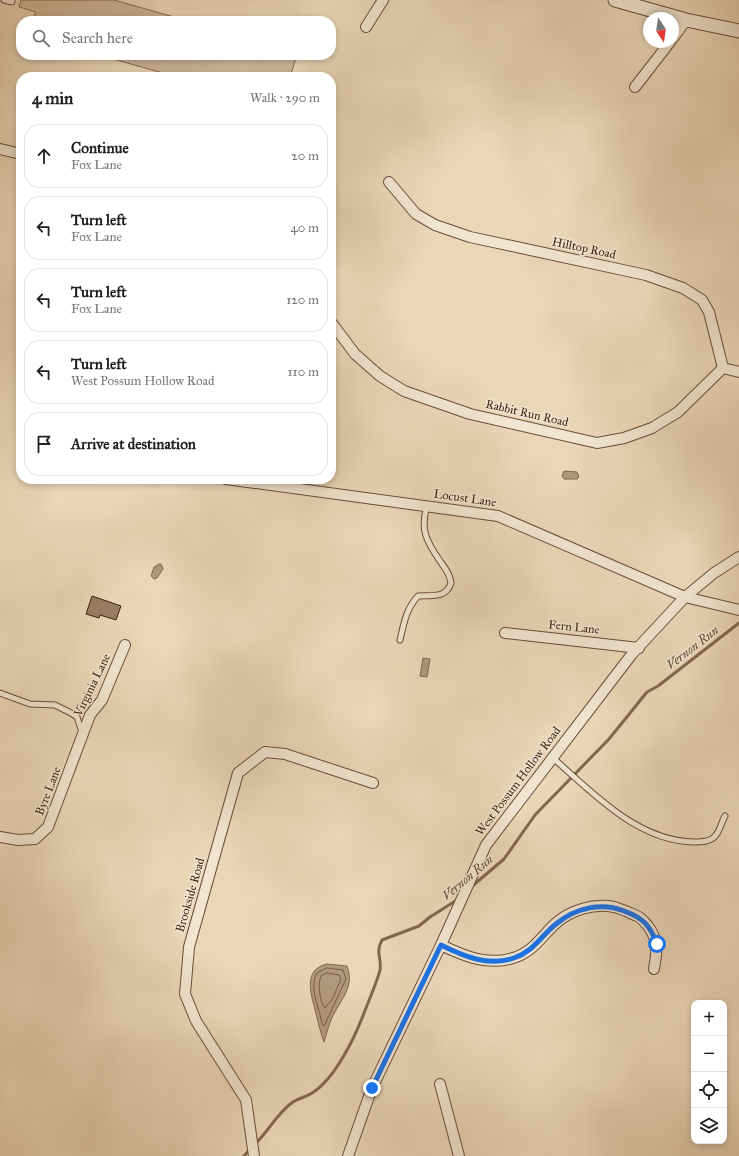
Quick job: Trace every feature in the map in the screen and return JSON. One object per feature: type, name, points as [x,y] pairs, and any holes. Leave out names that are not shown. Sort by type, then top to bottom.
[{"type":"street","points":[[366,27],[383,0]]},
{"type":"street","points":[[615,0],[686,20],[739,31]]},
{"type":"street","points":[[679,30],[686,20]]},
{"type":"street","points":[[635,87],[665,48]]},
{"type":"street","points":[[0,149],[16,153]]},
{"type":"street","name":"Hilltop Road","points":[[389,182],[416,214],[435,225],[470,237],[646,275],[683,288],[702,300],[709,312],[724,368]]},
{"type":"street","name":"Rabbit Run Road","points":[[336,329],[355,354],[380,376],[404,391],[470,414],[598,443],[624,438],[652,428],[678,412],[724,368]]},
{"type":"street","points":[[724,368],[739,372]]},
{"type":"street","name":"Locust Lane","points":[[263,484],[498,516],[685,597],[739,610]]},
{"type":"street","name":"West Possum Hollow Road","points":[[348,1156],[372,1088],[441,945],[486,845],[639,648],[685,597],[714,573],[739,557]]},
{"type":"street","name":"Fern Lane","points":[[506,633],[639,648]]},
{"type":"street","name":"Virginia Lane","points":[[83,737],[90,715],[102,700],[125,645]]},
{"type":"street","name":"Byre Lane","points":[[0,837],[18,840],[35,839],[48,827],[83,737]]},
{"type":"street","name":"Brookside Road","points":[[254,1156],[246,1100],[196,1021],[185,994],[189,947],[238,773],[265,752],[285,754],[373,783]]},
{"type":"street","points":[[441,945],[467,958],[490,962],[514,958],[535,946],[555,924],[572,912],[590,907],[615,907],[641,918],[653,934],[658,950],[654,969]]},
{"type":"street","points":[[440,1084],[459,1156]]},
{"type":"lane","points":[[4,0],[12,2],[12,0]]},
{"type":"lane","points":[[400,640],[406,612],[411,603],[418,596],[440,596],[445,594],[451,583],[447,571],[425,534],[423,524],[427,506]]},
{"type":"lane","points":[[0,693],[30,704],[54,705],[71,713],[77,717],[80,723],[83,737]]},
{"type":"lane","points":[[553,758],[604,802],[632,823],[651,832],[680,842],[704,842],[716,835],[725,816]]},
{"type":"shaded area","points":[[21,0],[114,0],[170,16],[34,16],[36,12],[19,7]]},
{"type":"shaded area","points":[[117,60],[295,60],[292,72],[159,72]]},
{"type":"water","points":[[564,471],[577,472],[579,477],[577,479],[564,479],[562,476]]},
{"type":"water","points":[[161,564],[163,569],[157,578],[154,579],[151,576],[154,567]]},
{"type":"water","points":[[423,658],[430,659],[427,677],[420,676]]},
{"type":"water","points":[[327,964],[347,966],[349,973],[349,985],[332,1019],[324,1042],[312,999],[310,984],[314,972],[319,967]]},
{"type":"building","points":[[92,596],[121,606],[116,620],[100,615],[99,618],[86,614]]},
{"type":"waterway","name":"Vernon Run","points":[[470,888],[504,859],[535,815],[609,739],[647,692],[658,686],[739,623]]},
{"type":"waterway","name":"Vernon Run","points":[[255,1144],[265,1134],[287,1106],[307,1096],[320,1087],[329,1078],[343,1057],[360,1023],[377,979],[380,970],[379,948],[382,940],[419,926],[430,917],[457,900]]},
{"type":"waterway","name":"Vernon Run","points":[[244,1156],[251,1148]]},
{"type":"route","points":[[372,1088],[441,945],[467,958],[490,962],[514,958],[535,946],[555,924],[572,912],[590,907],[615,907],[641,918],[653,934],[657,944]]}]
